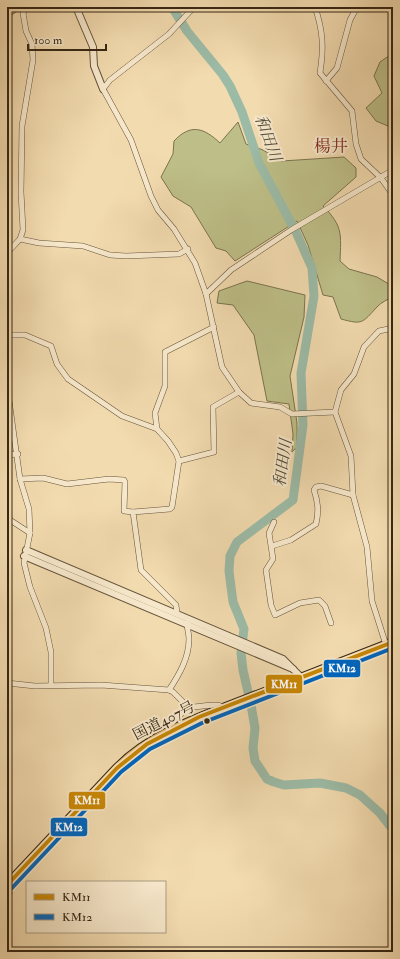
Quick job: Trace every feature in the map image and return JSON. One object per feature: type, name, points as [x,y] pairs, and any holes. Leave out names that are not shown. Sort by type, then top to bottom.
[{"type":"highway","points":[[301,677],[390,643]]},
{"type":"highway","name":"国道407号","points":[[9,883],[127,757],[168,732],[301,677]]},
{"type":"street","points":[[7,253],[20,239],[23,216],[21,192],[22,126],[33,60],[32,44],[26,31],[23,12],[27,7]]},
{"type":"street","points":[[76,7],[93,47],[94,66],[102,89],[131,140],[151,196],[158,210],[188,249],[200,276],[206,294],[222,367],[239,392],[251,403],[280,407],[292,414],[335,412]]},
{"type":"street","points":[[102,89],[110,80],[169,34],[194,7]]},
{"type":"street","points":[[315,7],[322,28],[323,52],[320,73],[352,111],[356,144],[361,159],[381,178],[393,195]]},
{"type":"street","points":[[326,81],[337,68],[350,20],[357,7]]},
{"type":"street","points":[[206,294],[231,270],[292,230],[393,170]]},
{"type":"street","points":[[20,239],[39,243],[83,246],[110,255],[126,256],[179,254],[188,249]]},
{"type":"street","points":[[20,479],[43,478],[66,484],[109,479],[124,480],[126,482],[124,511],[133,512],[170,509],[172,506],[179,461],[176,453],[157,429],[155,413],[165,386],[165,352],[214,328]]},
{"type":"street","points":[[390,643],[372,601],[367,547],[353,495],[351,456],[335,412],[341,390],[354,374],[364,347],[379,331],[393,328]]},
{"type":"street","points":[[7,335],[25,335],[51,346],[57,364],[68,379],[122,416],[157,429]]},
{"type":"street","points":[[7,386],[18,454],[20,479],[29,509],[30,533],[25,553],[26,577],[46,628],[51,652],[51,685]]},
{"type":"street","points":[[179,461],[214,452],[213,407],[239,392]]},
{"type":"street","points":[[7,455],[18,454]]},
{"type":"street","points":[[272,546],[291,540],[316,524],[319,514],[314,490],[316,487],[321,486],[353,495]]},
{"type":"street","points":[[133,512],[141,570],[176,605],[177,613]]},
{"type":"street","points":[[7,518],[30,533]]},
{"type":"street","points":[[274,522],[269,533],[273,559],[266,570],[271,605],[276,615],[300,603],[319,600],[325,606],[331,623]]},
{"type":"street","points":[[25,553],[177,613],[188,621]]},
{"type":"street","points":[[25,553],[188,621],[294,670],[301,677]]},
{"type":"street","points":[[169,690],[182,670],[186,658],[189,640],[188,621]]},
{"type":"street","points":[[7,683],[35,686],[101,684],[169,690],[188,707],[196,708],[214,705],[224,708]]},
{"type":"street","points":[[168,732],[170,726],[188,707]]},
{"type":"street","points":[[7,900],[11,890],[9,883]]},
{"type":"green space","points":[[7,7],[16,7],[16,12],[7,18]]},
{"type":"green space","points":[[393,53],[393,121],[388,126],[376,121],[366,108],[382,93],[374,76],[380,62]]},
{"type":"green space","points":[[238,122],[246,144],[263,150],[282,161],[344,157],[356,168],[356,177],[323,206],[334,219],[339,231],[341,244],[340,261],[349,269],[377,277],[392,286],[393,296],[379,305],[362,321],[354,322],[341,319],[333,297],[323,295],[308,245],[297,221],[235,261],[226,251],[216,248],[191,207],[173,196],[161,177],[173,154],[174,141],[180,135],[192,130],[203,131],[220,143]]},
{"type":"green space","points":[[247,281],[305,295],[304,317],[290,376],[297,423],[297,447],[292,452],[293,434],[289,404],[267,401],[254,335],[233,305],[217,303],[219,291]]},
{"type":"waterway","name":"和田川","points":[[172,7],[187,31],[223,75],[230,86],[242,112],[259,163],[296,232],[312,268],[314,296],[301,373],[303,425],[293,500],[237,542],[230,556],[229,571],[233,602],[244,629],[241,653],[255,728],[253,748],[255,761],[267,779],[284,785],[320,783],[346,788],[360,795],[380,813],[393,830]]},
{"type":"transit line","name":"KM11","points":[[7,885],[117,768],[147,744],[199,717],[393,642]]},
{"type":"transit line","name":"KM12","points":[[11,889],[121,772],[150,749],[202,723],[393,648]]},
{"type":"district","name":"楊井","points":[[331,146]]}]
